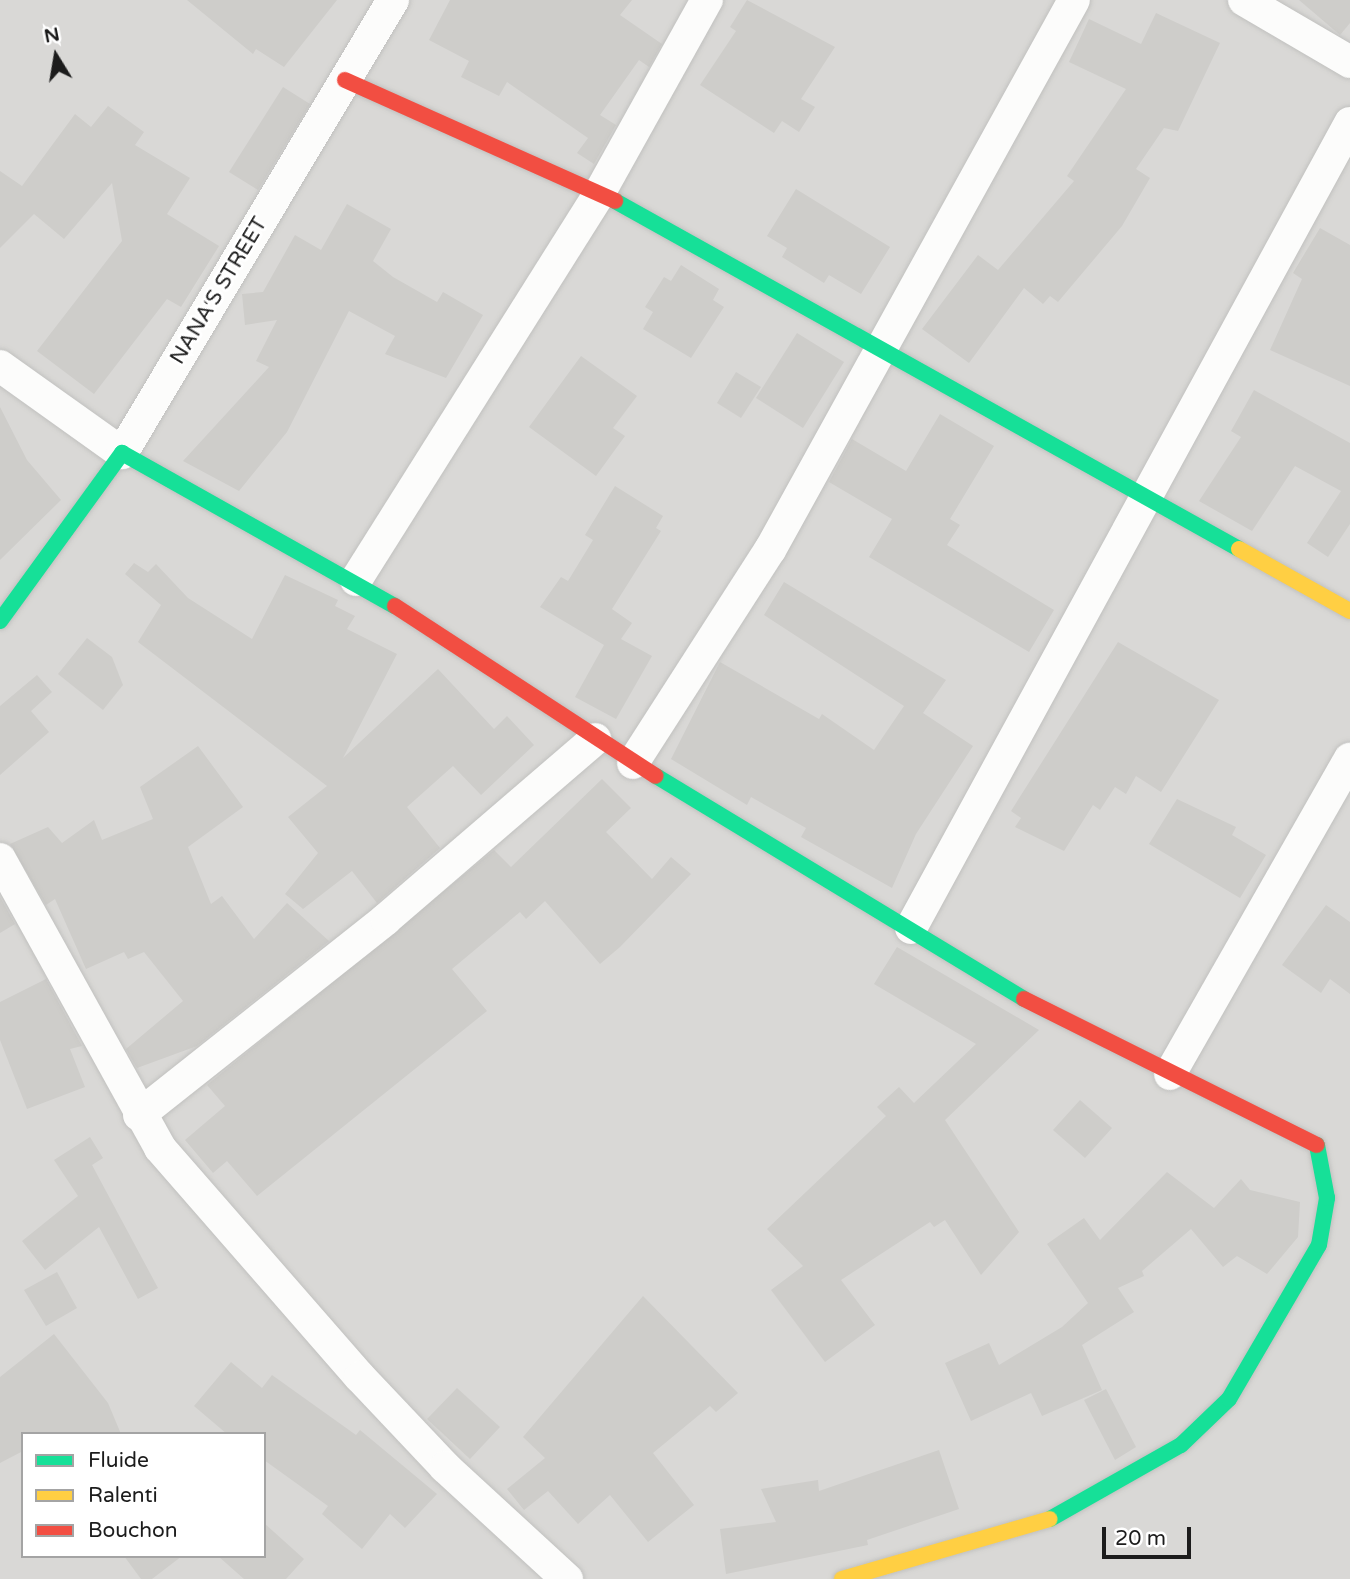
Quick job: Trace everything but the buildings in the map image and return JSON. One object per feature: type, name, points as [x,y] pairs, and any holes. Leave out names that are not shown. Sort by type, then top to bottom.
[{"type":"street","points":[[356,580],[600,192],[708,0]]},
{"type":"street","points":[[634,763],[770,550],[1074,0]]},
{"type":"street","points":[[1244,0],[1350,62]]},
{"type":"street","name":"NANA׳S STREET","points":[[122,453],[345,80],[384,4]]},
{"type":"street","points":[[345,80],[600,192],[884,347],[1350,611]]},
{"type":"street","points":[[911,928],[1143,495],[1350,123]]},
{"type":"street","points":[[0,366],[122,453],[356,580],[634,763],[911,928],[1019,996],[1170,1074],[1317,1142],[1326,1198],[1320,1245],[1236,1390],[1181,1445],[1068,1514],[842,1579]]},
{"type":"street","points":[[0,621],[122,453]]},
{"type":"street","points":[[139,1115],[386,919],[596,739]]},
{"type":"street","points":[[1170,1074],[1350,759]]},
{"type":"street","points":[[0,859],[139,1115],[160,1148],[360,1377],[445,1467],[567,1579]]},
{"type":"shaded area","points":[[0,0],[1350,0],[1350,1579],[0,1579]]},
{"type":"traffic: fast","points":[[615,201],[1239,549]]},
{"type":"traffic: fast","points":[[0,621],[122,453],[395,606]]},
{"type":"traffic: fast","points":[[656,776],[1024,999]]},
{"type":"traffic: fast","points":[[1050,1519],[1181,1445],[1229,1399],[1319,1245],[1327,1198],[1317,1145]]},
{"type":"traffic: slow","points":[[1239,549],[1350,611]]},
{"type":"traffic: slow","points":[[842,1579],[1050,1519]]},
{"type":"traffic: jam","points":[[345,80],[615,201]]},
{"type":"traffic: jam","points":[[395,606],[656,776]]},
{"type":"traffic: jam","points":[[1024,999],[1317,1145]]}]
